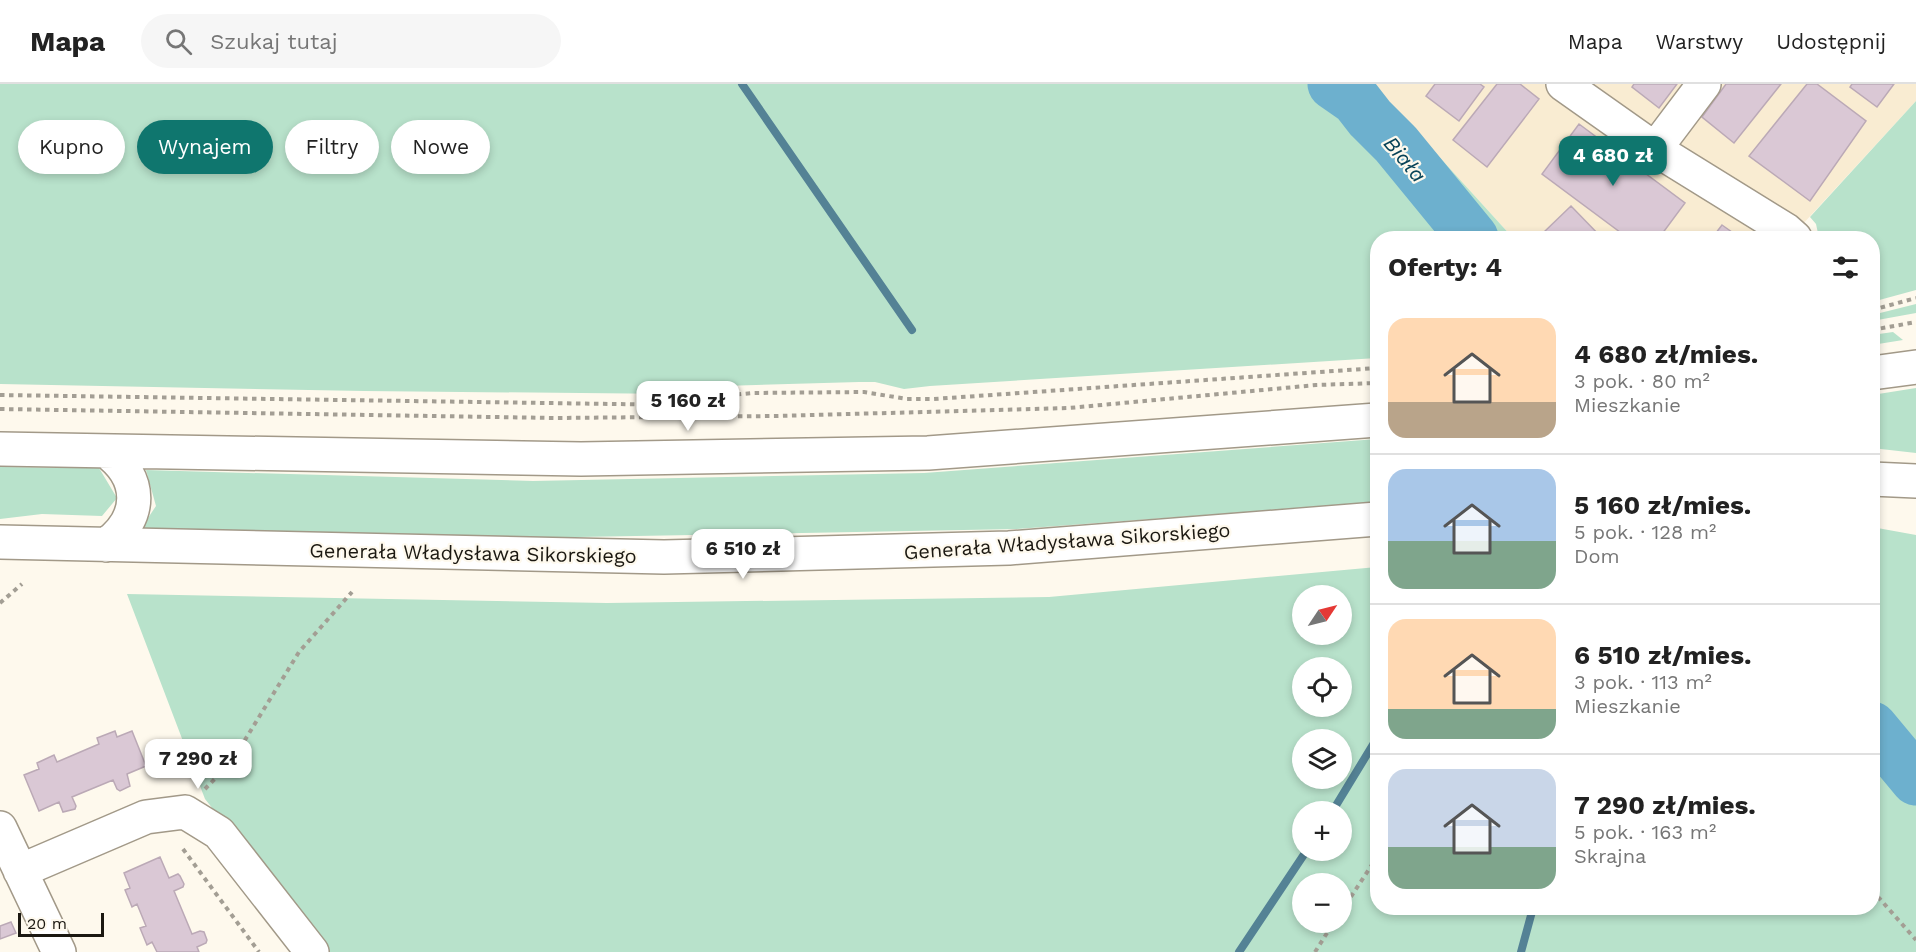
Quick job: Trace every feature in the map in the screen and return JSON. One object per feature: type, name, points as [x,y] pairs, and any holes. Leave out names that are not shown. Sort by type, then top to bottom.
[{"type":"main road","points":[[1563,84],[1655,149],[1786,231]]},
{"type":"main road","points":[[1655,149],[1704,84]]},
{"type":"main road","points":[[1880,372],[1916,367]]},
{"type":"main road","points":[[0,449],[581,459],[916,454],[1370,421]]},
{"type":"main road","points":[[106,451],[119,460],[129,474],[134,490],[134,506],[129,522],[119,535],[106,545]]},
{"type":"main road","points":[[1880,479],[1916,481]]},
{"type":"main road","name":"Generała Władysława Sikorskiego","points":[[0,542],[676,556],[1009,548],[1370,520]]},
{"type":"main road","points":[[20,871],[146,817],[185,812],[219,833],[312,952]]},
{"type":"main road","points":[[0,828],[58,952]]},
{"type":"path","points":[[1880,308],[1916,298]]},
{"type":"path","points":[[1880,329],[1916,322]]},
{"type":"path","points":[[0,394],[682,405],[706,402],[730,395],[753,393],[864,392],[907,399],[934,399],[1370,368]]},
{"type":"path","points":[[0,410],[555,418],[777,416],[1069,408],[1316,385],[1370,382]]},
{"type":"path","points":[[0,603],[22,584]]},
{"type":"path","points":[[185,812],[232,761],[299,652],[352,592]]},
{"type":"path","points":[[183,848],[259,952]]},
{"type":"path","points":[[1352,895],[1370,868]]},
{"type":"path","points":[[1880,899],[1916,940]]},
{"type":"path","points":[[1315,952],[1328,933]]},
{"type":"shaded area","points":[[1360,84],[1916,84],[1916,101],[1796,231],[1507,231],[1393,106]]},
{"type":"green space","points":[[0,84],[1360,84],[1393,106],[1507,231],[1370,231],[1370,358],[904,389],[875,382],[723,386],[700,394],[0,384]]},
{"type":"green space","points":[[1916,101],[1916,290],[1880,300],[1880,231],[1818,231],[1816,224],[1810,217]]},
{"type":"green space","points":[[1916,304],[1916,313],[1880,320],[1880,313]]},
{"type":"green space","points":[[1893,332],[1903,340],[1880,344],[1880,334]]},
{"type":"green space","points":[[1916,388],[1916,453],[1880,449],[1880,394]]},
{"type":"green space","points":[[1370,440],[1370,503],[1017,529],[418,540],[138,533],[156,506],[146,470],[533,481],[924,473]]},
{"type":"green space","points":[[0,467],[99,468],[117,498],[102,516],[42,514],[0,519]]},
{"type":"green space","points":[[1880,528],[1916,535],[1916,952],[327,952],[205,799],[127,594],[607,603],[1049,597],[1370,568],[1370,915],[1880,915]]},
{"type":"building","points":[[1435,84],[1480,84],[1484,87],[1459,121],[1426,96]]},
{"type":"building","points":[[1497,84],[1520,84],[1539,99],[1487,167],[1453,140]]},
{"type":"building","points":[[1634,84],[1677,84],[1659,108],[1632,87]]},
{"type":"building","points":[[1726,84],[1781,84],[1734,143],[1702,117]]},
{"type":"building","points":[[1807,84],[1817,84],[1866,121],[1810,201],[1749,156]]},
{"type":"building","points":[[1852,84],[1894,84],[1877,107],[1850,87]]},
{"type":"building","points":[[1579,124],[1685,203],[1664,231],[1619,231],[1542,174]]},
{"type":"building","points":[[1571,206],[1595,231],[1545,231]]},
{"type":"building","points":[[1722,225],[1730,231],[1717,231]]},
{"type":"building","points":[[115,731],[117,737],[132,731],[146,766],[127,774],[130,786],[120,791],[113,780],[72,797],[75,809],[63,812],[59,802],[39,811],[24,775],[39,769],[37,763],[54,755],[57,762],[99,744],[97,738]]},
{"type":"building","points":[[160,857],[169,878],[178,874],[184,884],[183,887],[174,891],[192,934],[204,932],[207,940],[206,943],[197,947],[199,952],[157,952],[152,942],[147,945],[140,928],[146,926],[137,904],[132,907],[125,890],[130,888],[124,873]]},
{"type":"building","points":[[11,922],[16,933],[0,939],[0,926]]},
{"type":"waterway","points":[[742,84],[912,330]]},
{"type":"waterway","name":"Biała","points":[[1333,84],[1356,100],[1396,144],[1467,231]]},
{"type":"waterway","name":"Biała","points":[[1880,737],[1916,780]]},
{"type":"waterway","points":[[1339,801],[1370,750]]},
{"type":"waterway","points":[[1239,952],[1300,861]]},
{"type":"waterway","points":[[1521,952],[1531,915]]}]
